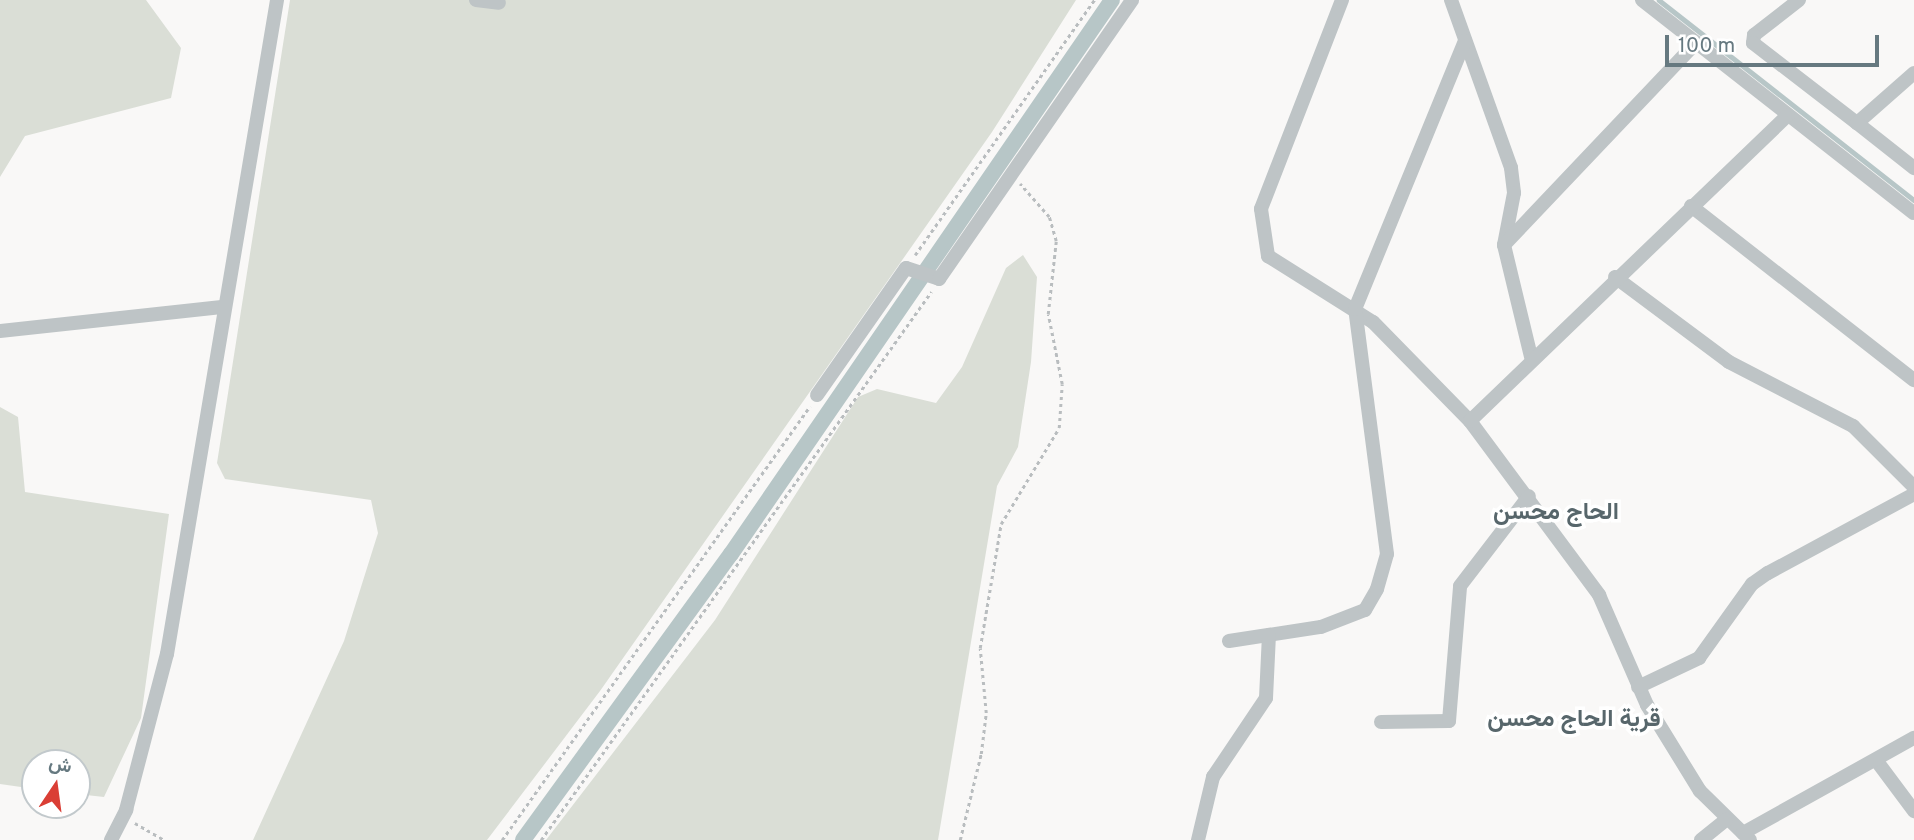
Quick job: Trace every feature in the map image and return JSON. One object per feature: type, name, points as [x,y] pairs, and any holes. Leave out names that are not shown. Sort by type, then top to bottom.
[{"type":"street","points":[[111,840],[123,817],[167,654],[222,307],[277,0]]},
{"type":"street","points":[[476,0],[499,3]]},
{"type":"street","points":[[817,395],[1018,167],[1132,0]]},
{"type":"street","points":[[1342,0],[1259,225],[1268,256],[1355,309],[1470,421],[1529,496],[1599,595],[1638,687],[1700,791],[1726,820],[1746,836],[1914,738]]},
{"type":"street","points":[[1451,0],[1511,168],[1514,193],[1504,245],[1531,357]]},
{"type":"street","points":[[1642,0],[1914,213]]},
{"type":"street","points":[[1799,0],[1755,35],[1753,43],[1914,168]]},
{"type":"street","points":[[1229,640],[1321,627],[1365,610],[1387,554],[1355,309],[1465,41]]},
{"type":"street","points":[[1504,245],[1696,43]]},
{"type":"street","points":[[1857,123],[1914,72]]},
{"type":"street","points":[[1470,421],[1531,357],[1788,115]]},
{"type":"street","points":[[1691,206],[1914,380]]},
{"type":"street","points":[[1615,277],[1729,362],[1853,426],[1914,487]]},
{"type":"street","points":[[0,331],[222,307]]},
{"type":"street","points":[[1638,687],[1699,658],[1760,578],[1914,494]]},
{"type":"street","points":[[1381,722],[1450,721],[1460,586],[1529,496]]},
{"type":"street","points":[[1198,840],[1213,777],[1266,698],[1269,635]]},
{"type":"street","points":[[1876,760],[1914,811]]},
{"type":"street","points":[[1701,840],[1726,820]]},
{"type":"path","points":[[541,840],[922,275],[1094,0]]},
{"type":"path","points":[[960,840],[981,754],[986,713],[980,648],[1001,524],[1059,429],[1062,384],[1048,314],[1056,241],[1049,217],[1019,184],[1018,167]]},
{"type":"path","points":[[502,840],[817,395]]},
{"type":"path","points":[[123,817],[164,840]]},
{"type":"shaded area","points":[[0,0],[146,0],[181,48],[171,98],[25,136],[0,177]]},
{"type":"shaded area","points":[[290,0],[1076,0],[992,132],[600,691],[487,840],[253,840],[344,641],[378,533],[371,500],[225,479],[217,463]]},
{"type":"shaded area","points":[[1023,255],[1037,277],[1031,362],[1018,447],[997,486],[938,840],[546,840],[715,620],[858,397],[877,389],[936,403],[962,367],[1006,268]]},
{"type":"shaded area","points":[[0,407],[18,417],[25,492],[169,514],[141,718],[104,797],[91,796],[91,749],[21,749],[21,787],[0,784]]},
{"type":"waterway","points":[[523,840],[731,554],[1112,0]]},
{"type":"waterway","points":[[1659,0],[1914,200]]},
{"type":"district","name":"الحاج محسن","points":[[1556,514]]},
{"type":"district","name":"قرية الحاج محسن","points":[[1574,721]]}]
